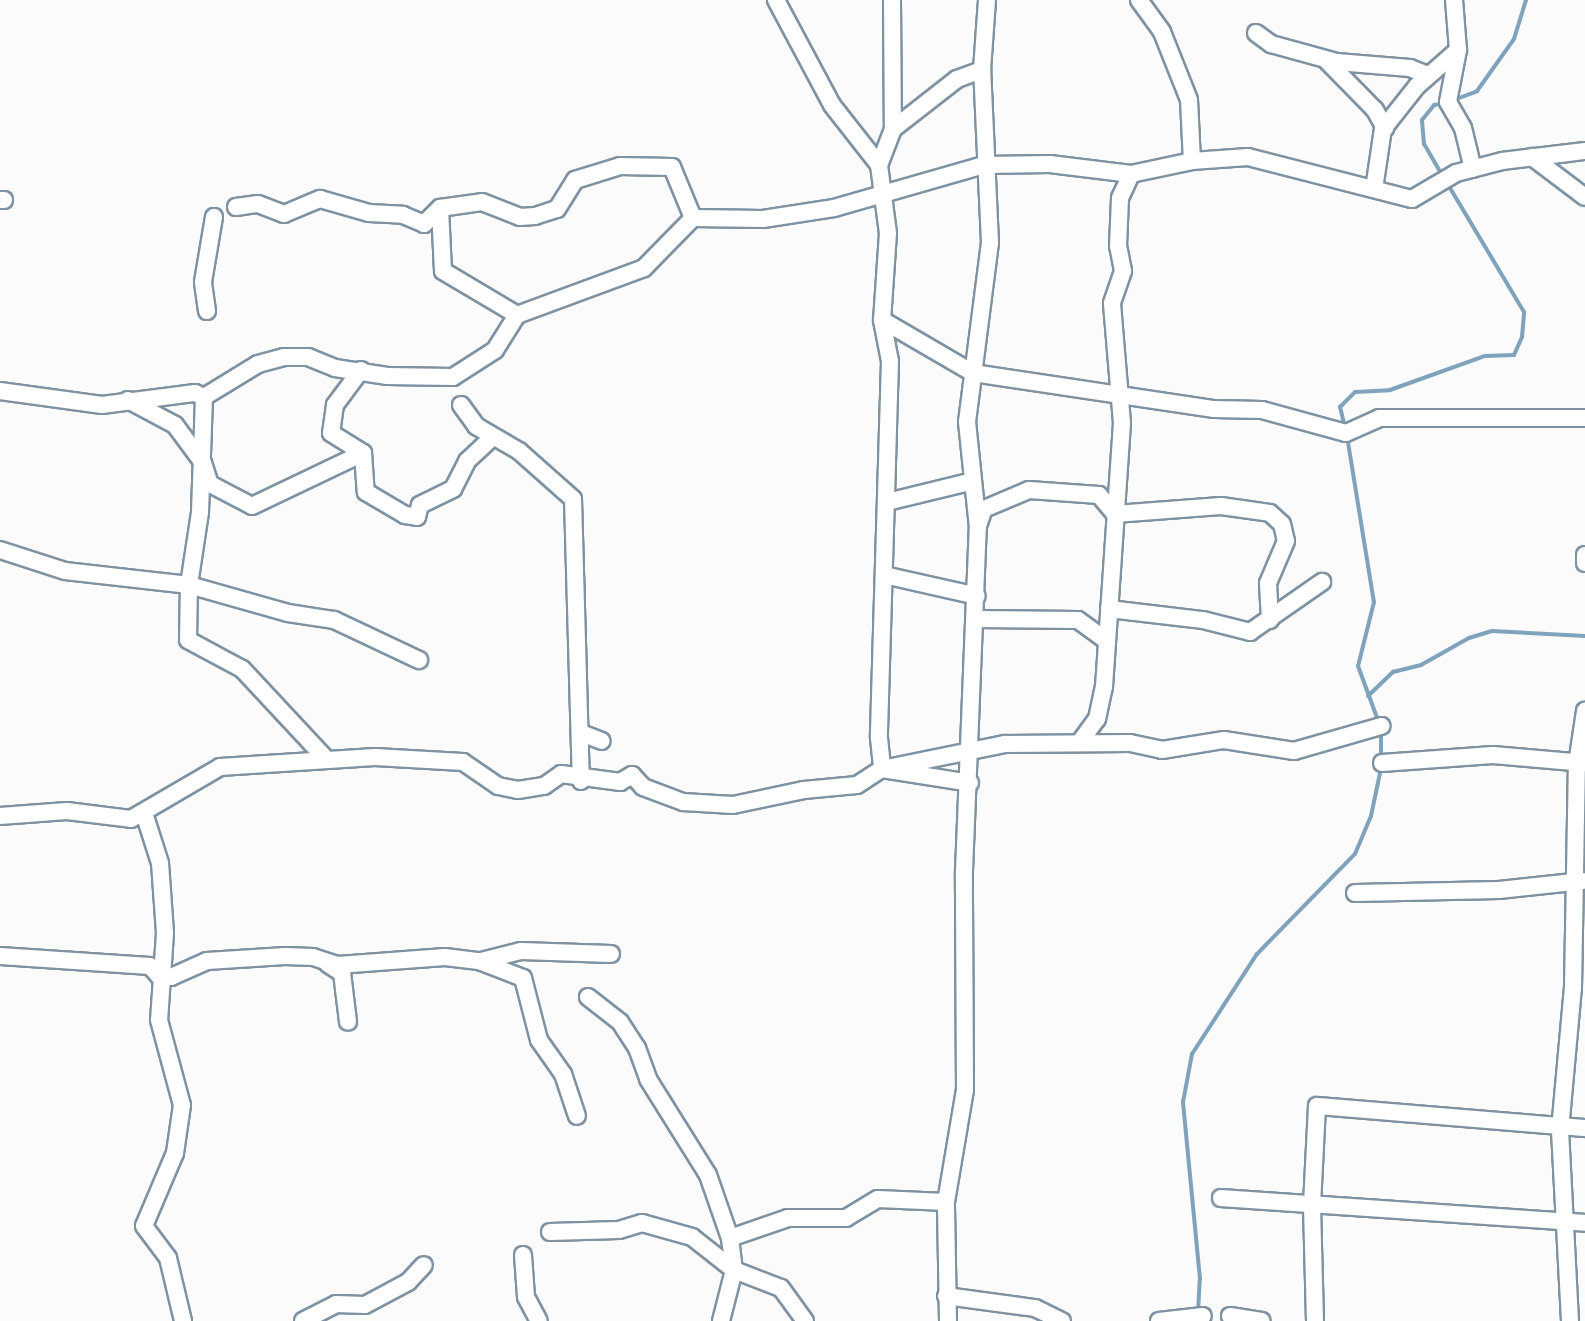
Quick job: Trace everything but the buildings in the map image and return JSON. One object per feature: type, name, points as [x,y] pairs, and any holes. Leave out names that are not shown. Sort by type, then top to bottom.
[{"type":"street","points":[[776,0],[832,105],[879,165]]},
{"type":"street","points":[[882,769],[878,660],[887,502],[890,361],[882,320],[888,233],[879,165],[893,129],[892,0]]},
{"type":"street","points":[[948,1321],[946,1202],[965,1090],[964,871],[977,619],[978,528],[969,482],[967,422],[990,243],[982,70],[987,0]]},
{"type":"street","points":[[1139,0],[1162,32],[1189,100],[1192,161]]},
{"type":"street","points":[[1454,0],[1458,50],[1448,102],[1463,128],[1473,169]]},
{"type":"street","points":[[1256,33],[1271,44],[1325,59],[1410,68],[1427,75]]},
{"type":"street","points":[[1374,189],[1385,128],[1427,75],[1458,50]]},
{"type":"street","points":[[1325,59],[1375,110],[1385,128]]},
{"type":"street","points":[[893,129],[957,79],[982,70]]},
{"type":"street","points":[[204,397],[258,364],[284,357],[387,376],[453,377],[495,350],[517,315],[644,268],[693,218],[763,219],[834,208],[984,165],[1050,164],[1131,174],[1192,161],[1248,157],[1412,199],[1473,169],[1532,157],[1582,151],[1585,169]]},
{"type":"street","points":[[1532,157],[1585,197]]},
{"type":"street","points":[[236,207],[258,204],[284,214],[320,199],[424,224],[440,208],[482,202],[520,217],[535,216],[557,209],[575,180],[620,166],[672,167],[693,218]]},
{"type":"street","points":[[1080,742],[1101,707],[1122,394],[1112,303],[1123,271],[1120,198],[1131,174]]},
{"type":"street","points":[[440,208],[443,271],[517,315]]},
{"type":"street","points":[[207,311],[203,282],[214,217]]},
{"type":"street","points":[[882,320],[973,373],[1214,409],[1262,410],[1346,433],[1379,418],[1585,418]]},
{"type":"street","points":[[361,370],[335,405],[331,433],[363,453]]},
{"type":"street","points":[[0,391],[102,405],[126,399],[195,393],[204,397]]},
{"type":"street","points":[[204,397],[203,463],[189,585],[188,640],[242,669],[275,698],[327,760]]},
{"type":"street","points":[[126,399],[175,425],[203,463],[210,484],[232,500],[260,506],[300,480],[363,453]]},
{"type":"street","points":[[461,405],[476,426],[519,451],[573,499],[581,781]]},
{"type":"street","points":[[363,453],[366,492],[417,517],[420,505],[453,489],[467,461],[493,437]]},
{"type":"street","points":[[887,502],[969,482]]},
{"type":"street","points":[[978,528],[984,509],[1029,490],[1099,495],[1115,514]]},
{"type":"street","points":[[1115,514],[1221,506],[1270,513],[1282,524],[1286,541],[1268,583],[1270,620]]},
{"type":"street","points":[[0,550],[65,571],[189,585],[288,613],[334,620],[419,660]]},
{"type":"street","points":[[1585,555],[1585,563]]},
{"type":"street","points":[[884,575],[977,596]]},
{"type":"street","points":[[1109,609],[1203,620],[1243,632],[1257,630],[1322,582]]},
{"type":"street","points":[[977,619],[1078,620],[1104,639]]},
{"type":"street","points":[[1570,1321],[1560,1130],[1579,988],[1581,763],[1585,711]]},
{"type":"street","points":[[581,781],[588,774],[620,782],[632,775],[643,787],[683,802],[733,805],[804,790],[857,785],[882,769],[1005,744],[1080,742],[1162,750],[1224,740],[1294,751],[1381,726]]},
{"type":"street","points":[[581,733],[602,741]]},
{"type":"street","points":[[1382,763],[1493,755],[1581,763]]},
{"type":"street","points":[[0,816],[67,811],[131,819],[144,813],[166,794],[220,767],[327,760],[463,762],[498,786],[518,790],[544,786],[561,774],[581,781]]},
{"type":"street","points":[[882,769],[970,783]]},
{"type":"street","points":[[144,813],[160,863],[165,933],[159,976],[159,1020],[182,1105],[175,1153],[144,1226],[168,1258],[183,1321]]},
{"type":"street","points":[[1355,893],[1499,890],[1580,880]]},
{"type":"street","points":[[479,961],[521,951],[611,954]]},
{"type":"street","points":[[0,956],[150,966],[159,976],[171,977],[207,961],[320,958],[338,965],[445,957],[479,961],[523,978],[539,1040],[563,1074],[577,1116]]},
{"type":"street","points":[[320,958],[342,973],[348,1022]]},
{"type":"street","points":[[588,997],[620,1022],[637,1048],[648,1079],[708,1175],[730,1238],[734,1270],[721,1321]]},
{"type":"street","points":[[1315,1321],[1312,1205],[1317,1106],[1560,1130],[1585,1128]]},
{"type":"street","points":[[1221,1198],[1585,1223]]},
{"type":"street","points":[[730,1238],[788,1218],[846,1218],[878,1199],[946,1202]]},
{"type":"street","points":[[550,1232],[619,1230],[642,1223],[692,1237],[734,1270],[781,1288],[805,1321]]},
{"type":"street","points":[[523,1255],[524,1287],[539,1321]]},
{"type":"street","points":[[303,1321],[336,1304],[365,1305],[408,1282],[424,1265]]},
{"type":"street","points":[[946,1296],[1035,1308],[1062,1321]]},
{"type":"street","points":[[1159,1321],[1203,1316]]},
{"type":"street","points":[[1230,1316],[1262,1321]]},
{"type":"waterway","points":[[1454,100],[1477,91],[1514,39],[1526,0]]},
{"type":"waterway","points":[[1442,175],[1424,144],[1422,120],[1434,105],[1446,103]]},
{"type":"waterway","points":[[1345,428],[1340,407],[1355,392],[1390,390],[1485,356],[1514,355],[1522,337],[1524,312],[1447,183]]},
{"type":"waterway","points":[[1347,436],[1374,602],[1358,666],[1379,723]]},
{"type":"waterway","points":[[1368,696],[1393,672],[1421,665],[1469,638],[1492,631],[1585,636]]},
{"type":"waterway","points":[[1381,732],[1381,759]]},
{"type":"waterway","points":[[1198,1313],[1200,1279],[1183,1102],[1192,1054],[1257,954],[1355,854],[1371,816],[1381,768]]}]
